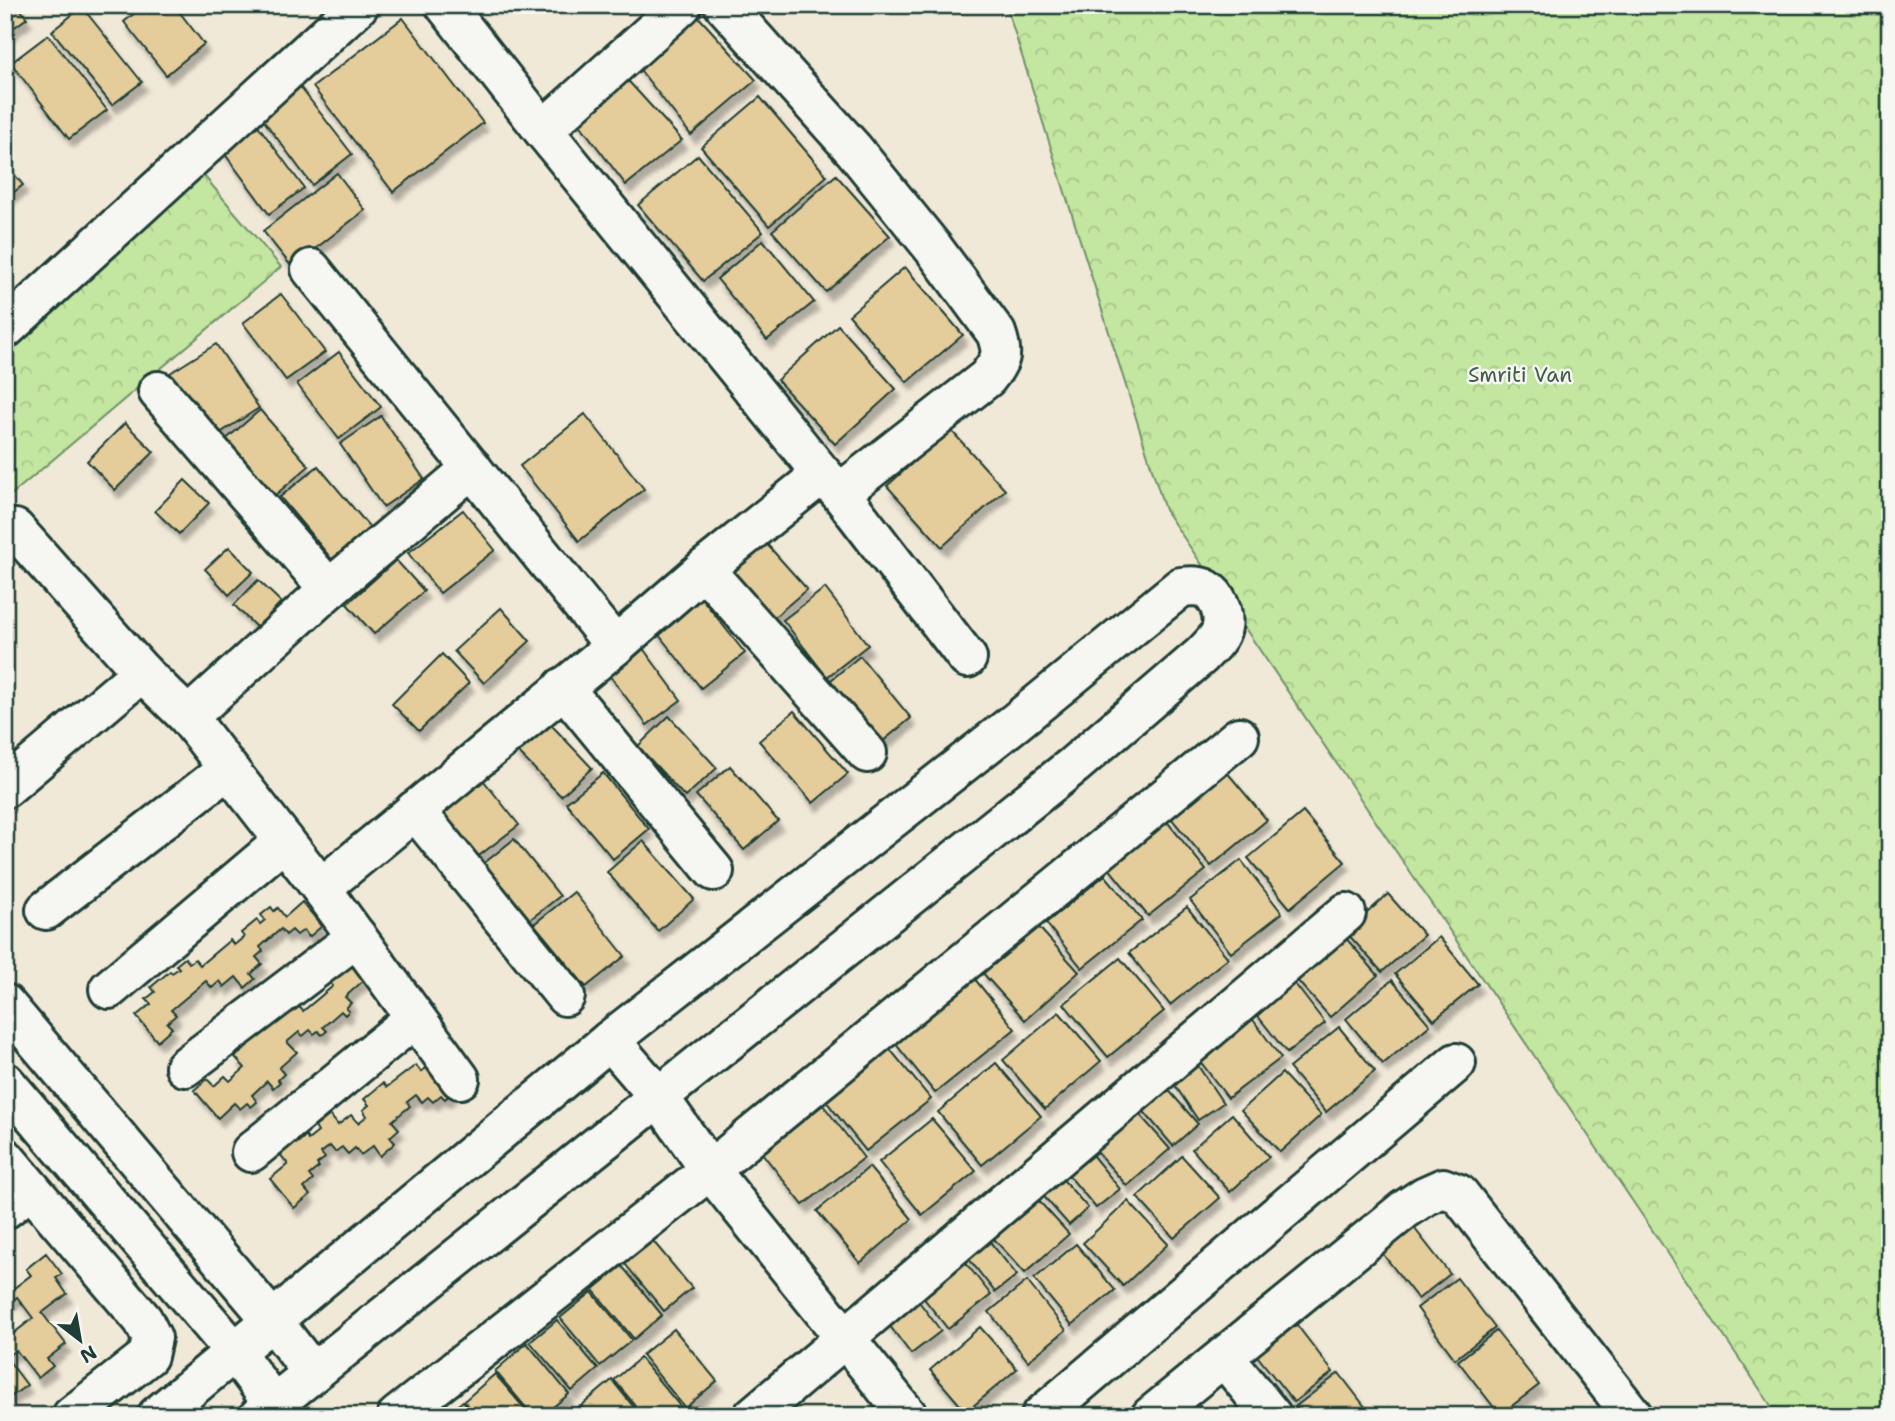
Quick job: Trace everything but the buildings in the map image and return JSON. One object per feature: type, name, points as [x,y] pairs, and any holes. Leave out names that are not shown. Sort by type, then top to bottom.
[{"type":"street","points":[[5,328],[359,5]]},
{"type":"street","points":[[445,5],[543,130],[831,484],[967,658]]},
{"type":"street","points":[[543,130],[682,5]]},
{"type":"street","points":[[321,888],[615,646],[704,569],[987,378],[999,363],[1002,349],[996,333],[934,249],[870,170],[724,5]]},
{"type":"street","points":[[311,269],[615,646]]},
{"type":"street","points":[[158,391],[329,589]]},
{"type":"street","points":[[188,717],[329,589],[472,468]]},
{"type":"street","points":[[15,529],[142,672],[188,717],[321,888],[460,1079]]},
{"type":"street","points":[[704,569],[867,754]]},
{"type":"street","points":[[5,1082],[234,1351],[267,1410],[1074,765],[1202,655],[1218,637],[1224,623],[1219,604],[1208,590],[1195,586],[1181,587],[1006,730],[610,1040],[234,1351],[157,1416]]},
{"type":"street","points":[[5,788],[142,672]]},
{"type":"street","points":[[564,687],[714,871]]},
{"type":"street","points":[[397,1416],[710,1170],[1239,737]]},
{"type":"street","points":[[46,910],[228,769]]},
{"type":"street","points":[[415,810],[565,996]]},
{"type":"street","points":[[109,989],[284,841]]},
{"type":"street","points":[[753,1416],[1346,914]]},
{"type":"street","points":[[186,1066],[357,937]]},
{"type":"street","points":[[5,1004],[272,1320],[312,1372]]},
{"type":"street","points":[[251,1152],[415,1018]]},
{"type":"street","points":[[610,1040],[658,1096],[710,1170],[908,1416]]},
{"type":"street","points":[[1041,1416],[1456,1063]]},
{"type":"street","points":[[5,1158],[18,1199],[143,1320],[152,1338],[148,1356],[72,1416]]},
{"type":"street","points":[[1151,1416],[1404,1210],[1443,1188],[1458,1194],[1633,1416]]},
{"type":"street","points":[[1224,1357],[1272,1416]]},
{"type":"green space","name":"Smriti Van","points":[[1006,5],[1890,5],[1890,1416],[1778,1416],[1165,510]]},
{"type":"green space","points":[[183,151],[281,267],[5,500],[5,302]]}]
